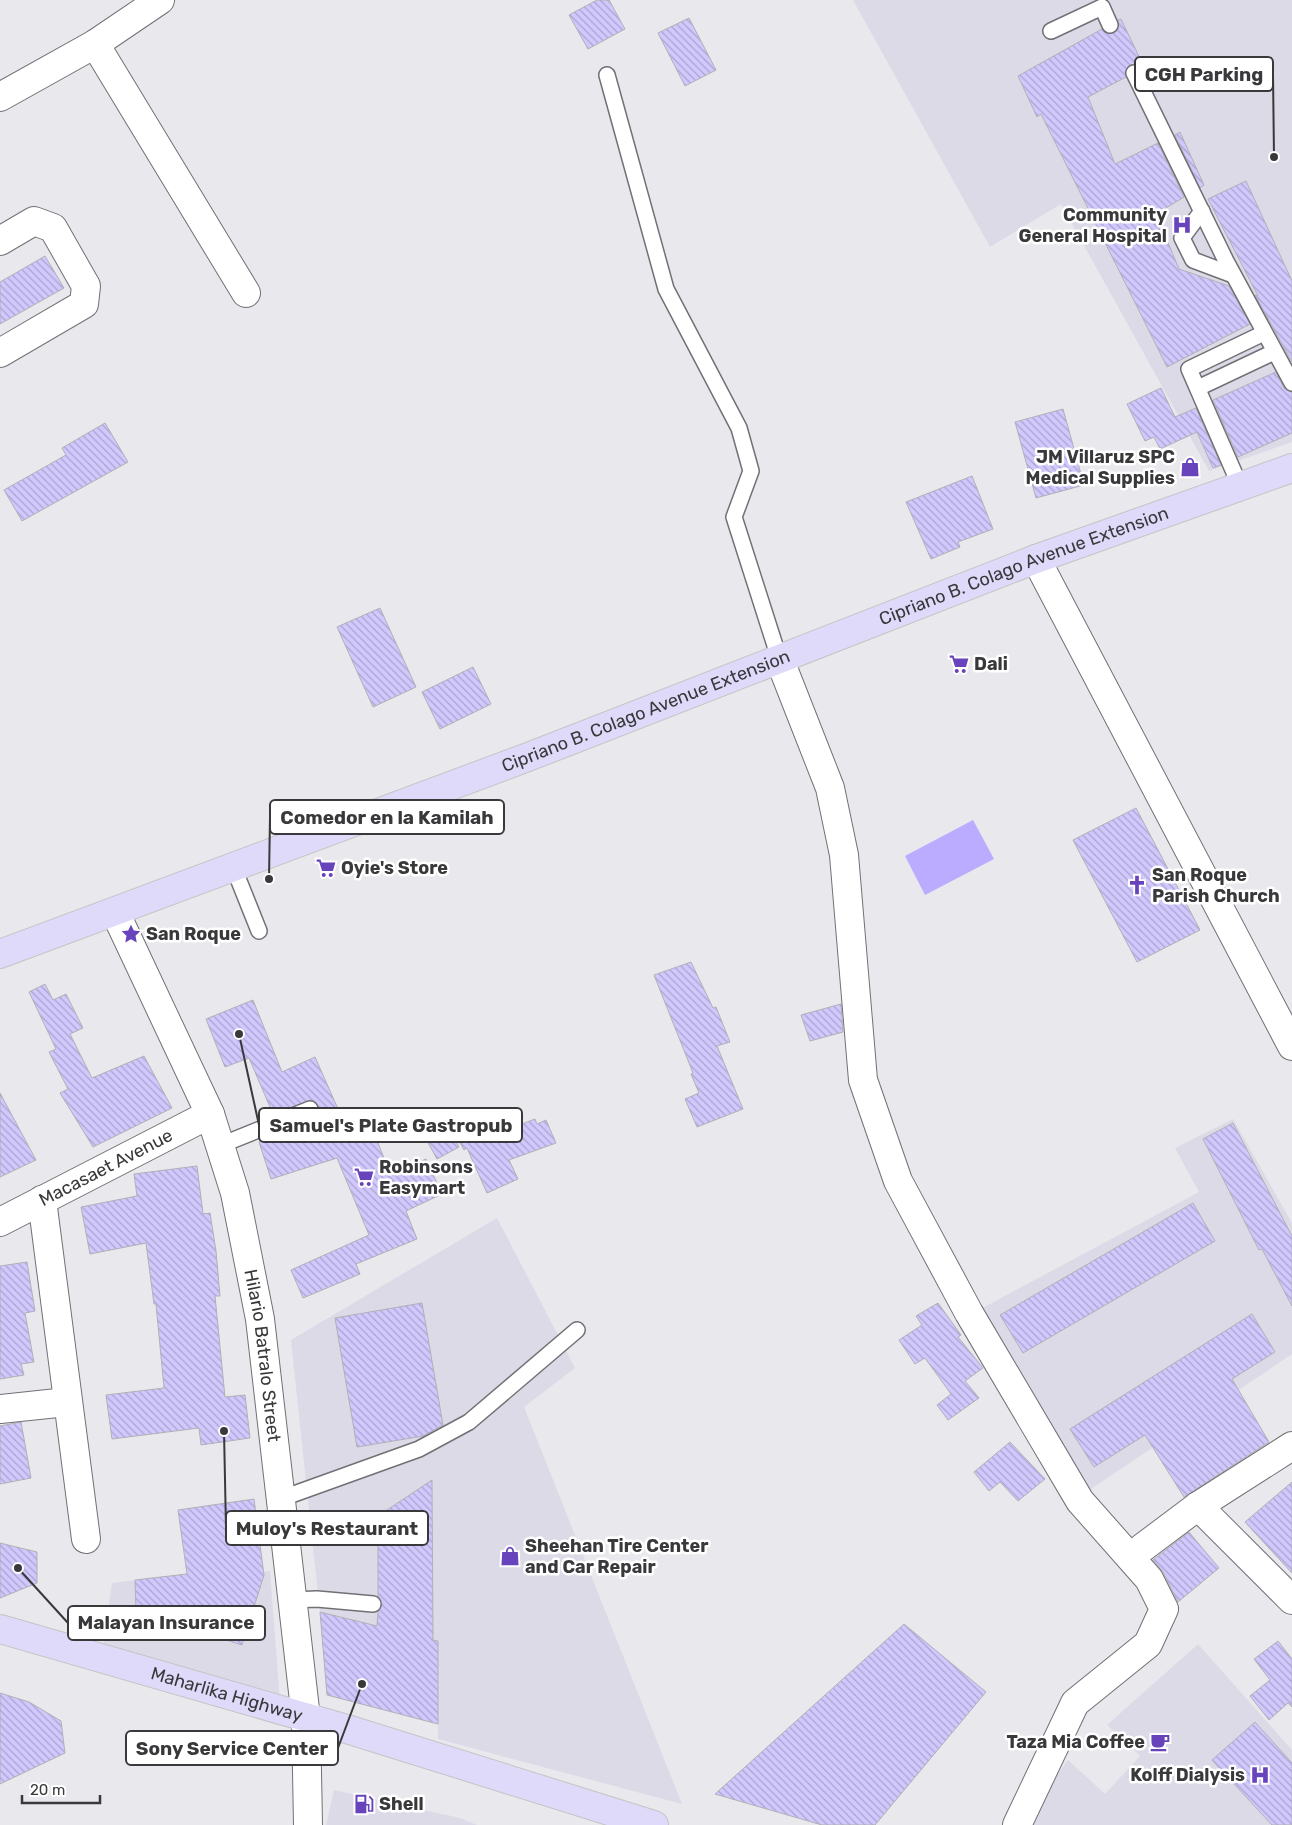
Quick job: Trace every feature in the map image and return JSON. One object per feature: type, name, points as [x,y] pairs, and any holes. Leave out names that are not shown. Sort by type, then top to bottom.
[{"type":"main road","name":"Cipriano B. Colago Avenue Extension","points":[[0,954],[528,757],[1036,559],[1292,468]]},
{"type":"main road","name":"Maharlika Highway","points":[[0,1629],[306,1718],[654,1825]]},
{"type":"street","points":[[0,97],[95,44],[160,0]]},
{"type":"street","points":[[95,44],[246,293]]},
{"type":"street","points":[[0,241],[34,221],[53,228],[86,286],[84,304],[0,353]]},
{"type":"street","points":[[1036,559],[1292,1046]]},
{"type":"street","points":[[779,658],[830,788],[844,855],[863,1080],[898,1181],[969,1313],[1080,1501],[1149,1579],[1164,1609],[1148,1644],[1075,1703],[1016,1825]]},
{"type":"street","name":"Hilario Batralo Street","points":[[115,912],[210,1114],[235,1193],[260,1319],[306,1718],[308,1825]]},
{"type":"street","name":"Macasaet Avenue","points":[[0,1222],[175,1134],[210,1114]]},
{"type":"street","points":[[42,1200],[86,1539]]},
{"type":"street","points":[[0,1409],[67,1402]]},
{"type":"street","points":[[1142,1548],[1198,1506],[1292,1446]]},
{"type":"street","points":[[1198,1506],[1292,1600]]},
{"type":"lane","points":[[1051,32],[1100,3],[1110,25]]},
{"type":"lane","points":[[1134,73],[1233,275],[1292,383]]},
{"type":"lane","points":[[607,75],[666,290],[739,428],[751,471],[734,517],[779,658]]},
{"type":"lane","points":[[1202,211],[1182,238],[1193,260],[1233,275]]},
{"type":"lane","points":[[1240,486],[1189,370],[1264,334]]},
{"type":"lane","points":[[1198,388],[1274,352]]},
{"type":"lane","points":[[232,866],[258,931]]},
{"type":"lane","points":[[221,1144],[310,1109]]},
{"type":"lane","points":[[280,1499],[419,1449],[469,1422],[577,1330]]},
{"type":"lane","points":[[291,1600],[317,1599],[373,1604]]},
{"type":"shaded area","name":"Community General Hospital","points":[[853,0],[1292,0],[1292,442],[1209,471],[1061,204],[990,247]]},
{"type":"shaded area","points":[[973,820],[994,859],[925,895],[905,856]]},
{"type":"shaded area","points":[[1233,1119],[1292,1223],[1292,1354],[1082,1495],[977,1311],[1199,1192],[1175,1148]]},
{"type":"shaded area","points":[[497,1218],[575,1368],[524,1407],[682,1804],[438,1739],[438,1641],[320,1613],[291,1340]]},
{"type":"shaded area","points":[[270,1571],[280,1703],[103,1646],[112,1583],[179,1575],[181,1581]]},
{"type":"shaded area","points":[[1198,1644],[1292,1750],[1292,1825],[1028,1825],[1049,1786],[1068,1760],[1105,1794],[1140,1756],[1107,1725]]},
{"type":"shaded area","name":"Shell","points":[[334,1790],[460,1818],[477,1825],[326,1825]]},
{"type":"building","points":[[597,0],[609,0],[625,29],[588,49],[569,15]]},
{"type":"building","points":[[689,18],[716,70],[685,86],[658,33]]},
{"type":"building","points":[[1121,19],[1144,67],[1142,68],[1135,64],[1129,65],[1125,72],[1126,77],[1088,97],[1115,164],[1158,143],[1184,197],[1156,214],[1179,269],[1229,286],[1250,324],[1167,367],[1041,114],[1037,117],[1018,76],[1102,29],[1109,34],[1114,33],[1118,30],[1118,20]]},
{"type":"building","points":[[1180,132],[1204,185],[1200,188],[1175,135]]},
{"type":"building","points":[[1246,181],[1292,281],[1292,362],[1255,295],[1258,296],[1208,199]]},
{"type":"building","points":[[45,256],[64,288],[0,324],[0,282]]},
{"type":"building","points":[[1276,372],[1284,388],[1292,392],[1292,433],[1238,457],[1213,400]]},
{"type":"building","points":[[1161,388],[1175,417],[1196,408],[1221,465],[1213,468],[1197,432],[1160,449],[1154,437],[1145,441],[1127,404]]},
{"type":"building","points":[[1063,409],[1084,485],[1036,498],[1015,422]]},
{"type":"building","points":[[105,423],[128,462],[22,521],[4,490],[66,455],[62,448]]},
{"type":"building","points":[[972,476],[993,529],[958,542],[960,547],[931,559],[906,502]]},
{"type":"building","points":[[380,608],[416,687],[373,707],[337,627]]},
{"type":"building","points":[[473,667],[491,704],[440,729],[422,692]]},
{"type":"building","name":"San Roque Parish Church","points":[[1136,808],[1200,930],[1137,962],[1073,840]]},
{"type":"building","points":[[691,962],[713,1008],[716,1007],[730,1042],[717,1046],[743,1109],[697,1127],[685,1099],[699,1093],[691,1074],[693,1073],[654,975]]},
{"type":"building","points":[[45,984],[53,1000],[66,994],[83,1028],[70,1034],[92,1078],[144,1056],[172,1108],[93,1147],[60,1093],[68,1089],[49,1052],[56,1049],[29,992]]},
{"type":"building","points":[[253,1000],[282,1072],[315,1057],[342,1118],[364,1109],[391,1175],[426,1159],[442,1194],[406,1211],[417,1239],[356,1264],[360,1274],[303,1298],[291,1270],[369,1235],[337,1158],[271,1179],[259,1142],[314,1118],[319,1110],[316,1102],[311,1100],[273,1114],[249,1058],[225,1067],[206,1019]]},
{"type":"building","points":[[841,1004],[843,1032],[810,1041],[801,1015]]},
{"type":"building","points":[[0,1093],[36,1160],[0,1177]]},
{"type":"building","points":[[442,1117],[459,1147],[437,1159],[420,1128]]},
{"type":"building","points":[[480,1119],[490,1136],[535,1119],[537,1124],[546,1120],[556,1143],[509,1160],[518,1179],[487,1193],[467,1148],[464,1150],[454,1132]]},
{"type":"building","points":[[1233,1123],[1292,1236],[1292,1306],[1262,1249],[1259,1250],[1203,1139]]},
{"type":"building","points":[[197,1166],[203,1214],[210,1213],[216,1251],[220,1296],[215,1296],[225,1397],[245,1395],[250,1438],[201,1445],[199,1428],[112,1439],[106,1395],[164,1388],[156,1304],[154,1304],[146,1243],[90,1254],[81,1207],[137,1196],[134,1174]]},
{"type":"building","points":[[1193,1203],[1215,1241],[1023,1353],[1000,1315]]},
{"type":"building","points":[[27,1262],[35,1311],[25,1313],[34,1362],[21,1364],[24,1375],[0,1379],[0,1266]]},
{"type":"building","points":[[422,1303],[443,1425],[423,1436],[357,1447],[335,1318]]},
{"type":"building","points":[[938,1303],[961,1335],[958,1337],[983,1368],[965,1381],[979,1398],[948,1420],[937,1405],[951,1394],[925,1358],[915,1364],[899,1340],[922,1325],[916,1316]]},
{"type":"building","points":[[1252,1314],[1275,1352],[1232,1379],[1269,1442],[1184,1497],[1145,1435],[1094,1467],[1070,1429]]},
{"type":"building","points":[[21,1422],[31,1478],[0,1484],[0,1426]]},
{"type":"building","points":[[1010,1442],[1045,1479],[1018,1501],[1000,1482],[989,1491],[974,1472]]},
{"type":"building","points":[[432,1480],[433,1640],[438,1641],[438,1724],[327,1695],[320,1612],[377,1626],[378,1612],[382,1604],[378,1596],[378,1516]]},
{"type":"building","points":[[1292,1482],[1292,1573],[1245,1522]]},
{"type":"building","points":[[254,1499],[264,1575],[242,1645],[136,1611],[135,1580],[187,1574],[178,1510]]},
{"type":"building","points":[[1189,1532],[1219,1568],[1178,1602],[1163,1572],[1153,1560]]},
{"type":"building","points":[[0,1543],[37,1552],[37,1583],[0,1598]]},
{"type":"building","points":[[904,1624],[986,1692],[875,1825],[822,1825],[715,1794]]},
{"type":"building","points":[[1278,1641],[1292,1659],[1292,1707],[1288,1703],[1269,1720],[1250,1696],[1270,1680],[1254,1659]]},
{"type":"building","points":[[0,1693],[29,1702],[61,1721],[65,1753],[0,1784]]},
{"type":"building","points":[[1255,1722],[1292,1763],[1292,1825],[1272,1825],[1212,1760]]},
{"type":"place","name":"CGH Parking","points":[[1274,157]]},
{"type":"place","name":"Community General Hospital","points":[[1182,225]]},
{"type":"place","name":"JM Villaruz SPC Medical Supplies","points":[[1190,467]]},
{"type":"place","name":"Dali","points":[[959,664]]},
{"type":"place","name":"Oyie's Store","points":[[326,868]]},
{"type":"place","name":"Comedor en la Kamilah","points":[[269,879]]},
{"type":"place","name":"San Roque Parish Church","points":[[1137,885]]},
{"type":"place","name":"San Roque","points":[[131,934]]},
{"type":"place","name":"Samuel's Plate Gastropub","points":[[239,1034]]},
{"type":"place","name":"Robinsons Easymart","points":[[364,1177]]},
{"type":"place","name":"Muloy's Restaurant","points":[[224,1431]]},
{"type":"place","name":"Sheehan Tire Center and Car Repair","points":[[510,1556]]},
{"type":"place","name":"Malayan Insurance","points":[[18,1568]]},
{"type":"place","name":"Sony Service Center","points":[[362,1684]]},
{"type":"place","name":"Taza Mia Coffee","points":[[1160,1742]]},
{"type":"place","name":"Kolff Dialysis","points":[[1260,1775]]},
{"type":"place","name":"Shell","points":[[364,1804]]}]
